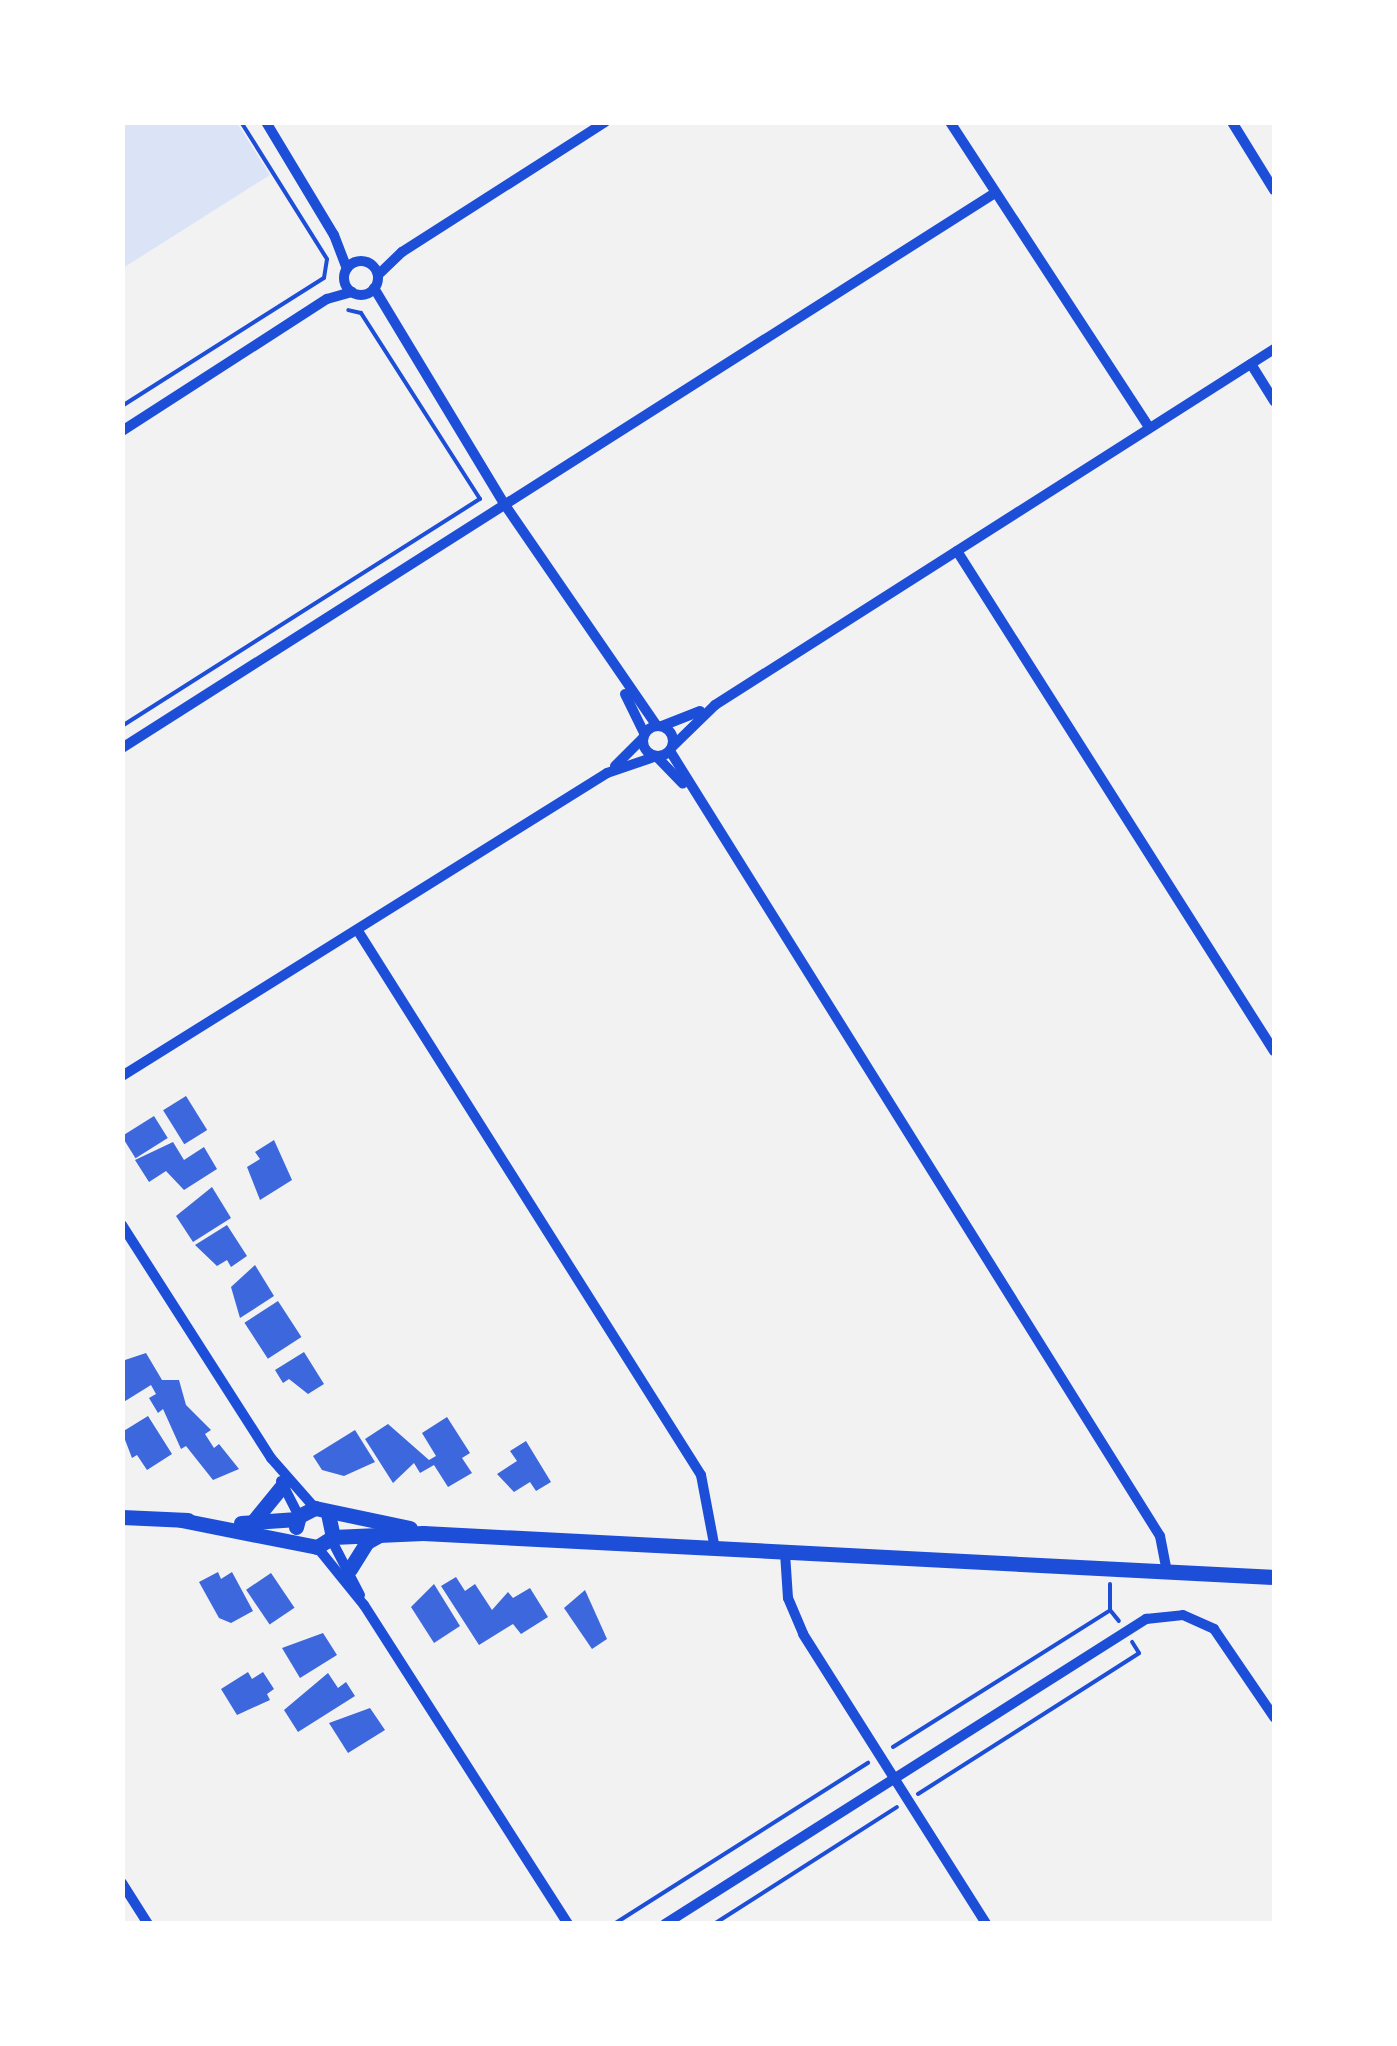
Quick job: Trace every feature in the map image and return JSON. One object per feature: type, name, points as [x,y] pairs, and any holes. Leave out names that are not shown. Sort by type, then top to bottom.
[{"type":"street","points":[[266,122],[334,235],[346,273],[387,318],[616,675],[659,726],[691,792],[1160,1536],[1167,1572]]},
{"type":"street","points":[[122,431],[333,295],[363,291],[402,252],[605,122]]},
{"type":"street","points":[[950,122],[1148,426]]},
{"type":"street","points":[[1232,122],[1274,190]]},
{"type":"street","points":[[122,748],[995,193]]},
{"type":"street","points":[[334,235],[378,275]]},
{"type":"street","points":[[333,295],[346,273],[365,262],[402,252]]},
{"type":"street","points":[[607,774],[644,735],[715,705],[1274,349]]},
{"type":"street","points":[[1251,364],[1274,401]]},
{"type":"street","points":[[957,550],[1274,1052]]},
{"type":"street","points":[[616,675],[656,757],[691,792]]},
{"type":"street","points":[[125,1075],[607,774],[671,749],[715,705]]},
{"type":"street","points":[[358,931],[701,1476],[715,1549]]},
{"type":"street","points":[[122,1225],[271,1458],[298,1518],[350,1569],[364,1605]]},
{"type":"street","points":[[271,1458],[322,1510],[321,1541],[568,1924]]},
{"type":"street","points":[[252,1523],[283,1486]]},
{"type":"street","points":[[122,1517],[252,1523],[298,1518],[322,1510],[423,1533]]},
{"type":"street","points":[[181,1520],[321,1541],[383,1533],[423,1533],[1274,1577]]},
{"type":"street","points":[[350,1569],[360,1549],[383,1533]]},
{"type":"street","points":[[785,1553],[793,1616],[986,1924]]},
{"type":"street","points":[[665,1924],[1126,1631],[1158,1616],[1194,1618],[1223,1638],[1274,1716]]},
{"type":"street","points":[[122,1883],[148,1924]]},
{"type":"path","points":[[122,726],[480,499],[361,314],[346,309],[333,295],[324,278],[327,259],[241,122]]},
{"type":"path","points":[[122,406],[324,278]]},
{"type":"path","points":[[714,1924],[1139,1653],[1110,1610],[1110,1569]]},
{"type":"path","points":[[614,1924],[1110,1610]]},
{"type":"shaded area","points":[[123,122],[237,123],[270,175],[123,268]]},
{"type":"building","points":[[186,1096],[207,1130],[184,1144],[163,1110]]},
{"type":"building","points":[[154,1116],[168,1138],[136,1158],[122,1136]]},
{"type":"building","points":[[274,1140],[292,1180],[260,1200],[247,1167],[260,1159],[255,1152]]},
{"type":"building","points":[[173,1142],[184,1160],[204,1147],[217,1169],[184,1190],[166,1171],[149,1182],[135,1160]]},
{"type":"building","points":[[212,1187],[231,1218],[193,1242],[176,1216]]},
{"type":"building","points":[[227,1225],[247,1256],[231,1267],[227,1260],[217,1266],[195,1245]]},
{"type":"building","points":[[255,1265],[274,1296],[240,1318],[231,1287]]},
{"type":"building","points":[[278,1301],[301,1337],[268,1359],[244,1323]]},
{"type":"building","points":[[304,1352],[324,1384],[308,1394],[289,1379],[283,1383],[275,1370]]},
{"type":"building","points":[[146,1353],[162,1380],[179,1380],[186,1405],[211,1430],[205,1434],[214,1448],[219,1444],[239,1469],[213,1480],[186,1446],[181,1449],[163,1409],[158,1413],[149,1398],[156,1394],[151,1385],[122,1403],[122,1361]]},
{"type":"building","points":[[148,1416],[172,1454],[147,1470],[137,1455],[132,1458],[122,1432]]},
{"type":"building","points":[[447,1417],[470,1453],[462,1458],[472,1473],[448,1487],[434,1465],[420,1473],[414,1463],[393,1483],[365,1439],[388,1424],[429,1460],[436,1456],[422,1433]]},
{"type":"building","points":[[355,1430],[375,1462],[344,1476],[322,1470],[313,1456]]},
{"type":"building","points":[[526,1441],[551,1482],[536,1491],[530,1482],[514,1492],[497,1474],[517,1461],[510,1451]]},
{"type":"building","points":[[218,1572],[221,1579],[232,1572],[253,1611],[231,1623],[219,1618],[199,1582]]},
{"type":"building","points":[[271,1573],[294,1608],[270,1625],[246,1590]]},
{"type":"building","points":[[456,1577],[465,1591],[475,1584],[492,1610],[508,1592],[513,1598],[530,1588],[548,1617],[521,1634],[513,1624],[479,1645],[441,1586]]},
{"type":"building","points":[[434,1584],[460,1626],[434,1643],[411,1607]]},
{"type":"building","points":[[585,1590],[607,1639],[592,1649],[564,1608]]},
{"type":"building","points":[[323,1633],[337,1655],[300,1678],[282,1648]]},
{"type":"building","points":[[248,1672],[252,1679],[263,1672],[274,1689],[267,1694],[270,1700],[237,1715],[221,1689]]},
{"type":"building","points":[[328,1673],[338,1688],[346,1682],[355,1696],[298,1732],[284,1710]]},
{"type":"building","points":[[370,1708],[385,1730],[348,1753],[329,1723]]}]
